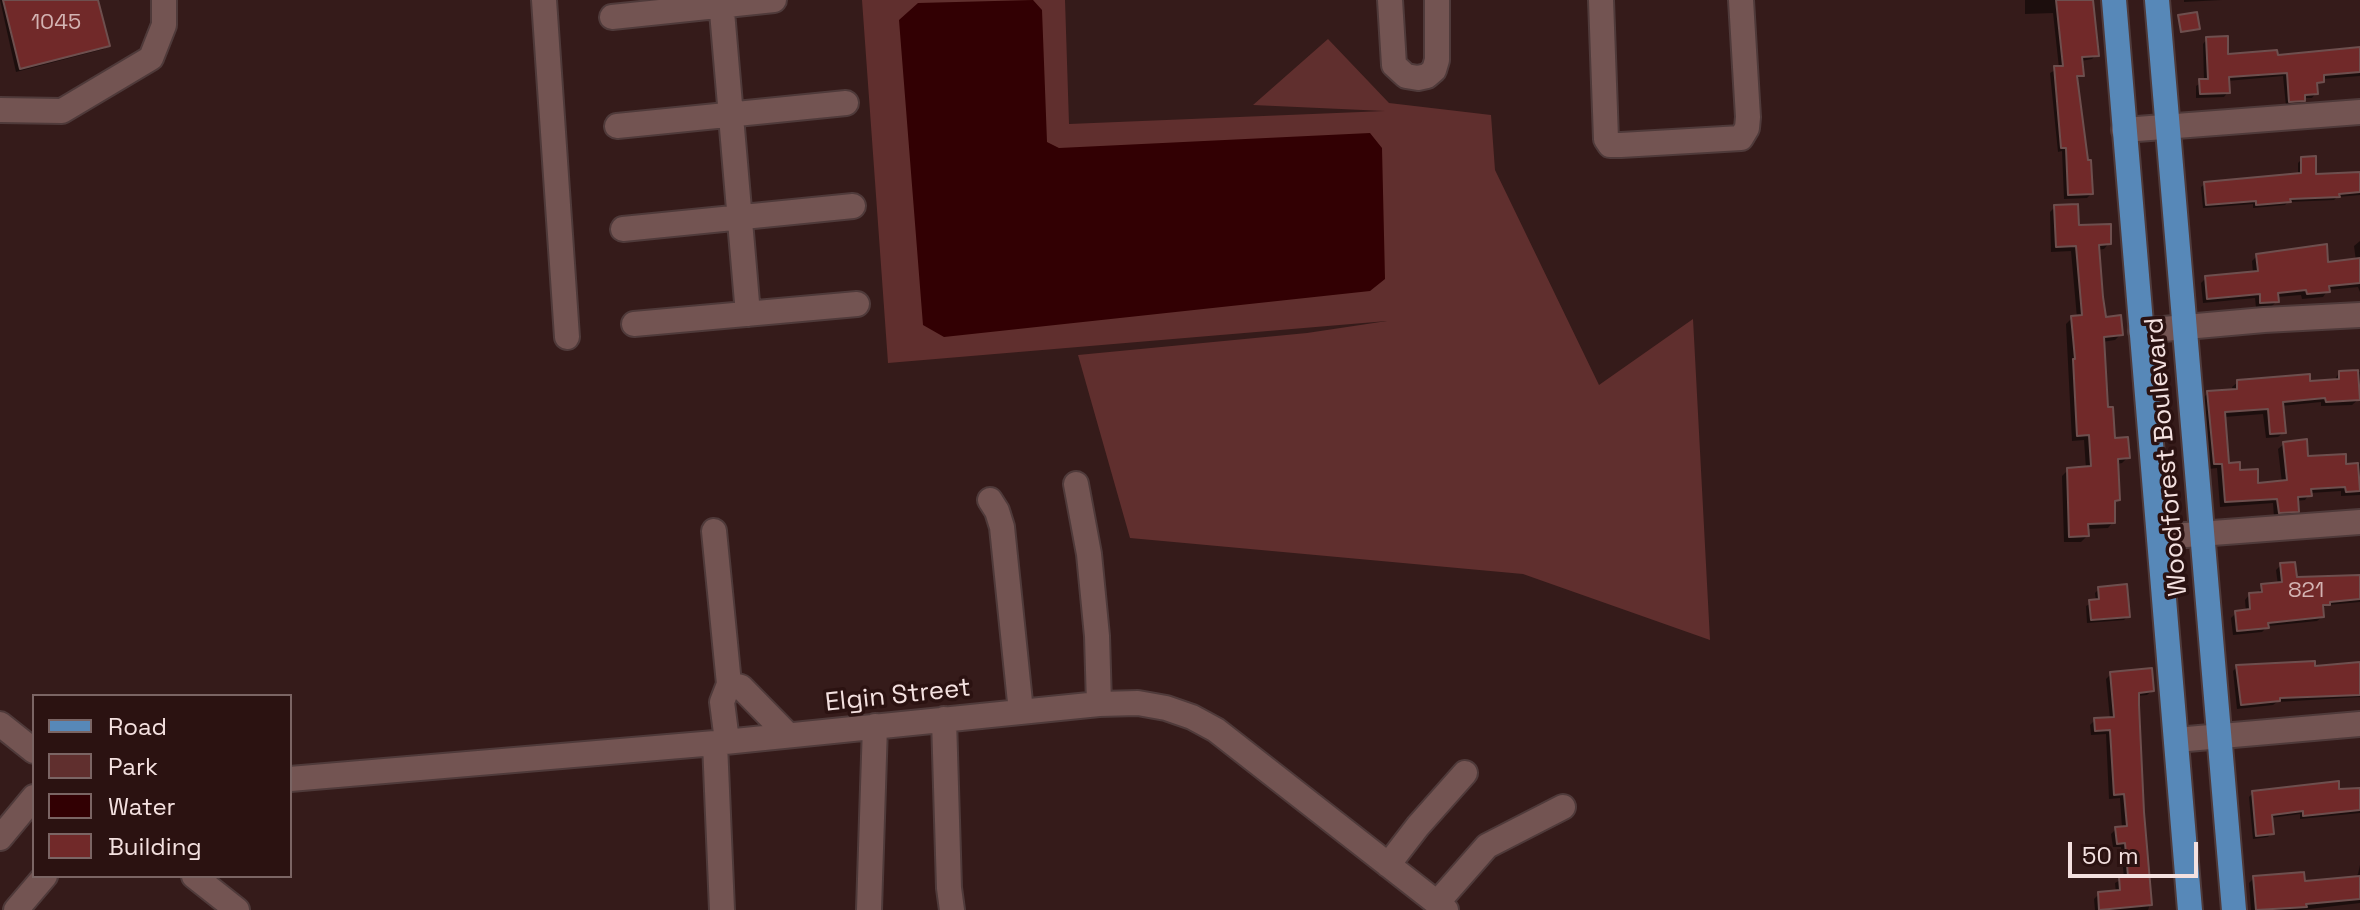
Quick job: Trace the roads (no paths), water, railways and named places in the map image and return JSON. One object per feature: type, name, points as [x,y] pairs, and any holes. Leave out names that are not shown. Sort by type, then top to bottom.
[{"type":"main road","name":"Woodforest Boulevard","points":[[2114,0],[2190,910]]},
{"type":"main road","name":"Woodforest Boulevard","points":[[2157,0],[2234,910]]},
{"type":"street","points":[[0,110],[62,111],[151,58],[164,25],[164,0]]},
{"type":"street","points":[[544,0],[567,337]]},
{"type":"street","points":[[612,17],[721,2],[774,0]]},
{"type":"street","points":[[1390,0],[1394,65],[1406,76],[1427,76],[1437,60],[1437,0]]},
{"type":"street","points":[[1601,7],[1606,139],[1610,145],[1741,138],[1747,128],[1748,117],[1741,0]]},
{"type":"street","points":[[721,2],[748,314]]},
{"type":"street","points":[[617,126],[846,103]]},
{"type":"street","points":[[2124,130],[2360,112]]},
{"type":"street","points":[[623,229],[853,206]]},
{"type":"street","points":[[634,324],[857,304]]},
{"type":"street","points":[[2141,331],[2360,315]]},
{"type":"street","points":[[1076,484],[1089,554],[1097,636],[1099,704]]},
{"type":"street","points":[[990,500],[1002,527],[1021,712]]},
{"type":"street","points":[[2159,537],[2360,522]]},
{"type":"street","points":[[714,531],[729,684],[722,702],[722,910]]},
{"type":"street","points":[[729,684],[741,687],[788,735]]},
{"type":"street","name":"Elgin Street","points":[[292,779],[721,742],[1099,704],[1138,703],[1192,717],[1240,748],[1442,906]]},
{"type":"street","points":[[944,719],[952,910]]},
{"type":"street","points":[[0,724],[32,749]]},
{"type":"street","points":[[2176,740],[2360,724]]},
{"type":"street","points":[[869,910],[875,726]]},
{"type":"street","points":[[1388,865],[1465,773]]},
{"type":"street","points":[[0,838],[32,799]]},
{"type":"street","points":[[1442,906],[1487,846],[1563,807]]},
{"type":"street","points":[[16,910],[43,878]]},
{"type":"street","points":[[197,878],[237,910]]},
{"type":"water","points":[[1033,0],[1042,10],[1047,142],[1059,148],[1370,133],[1382,148],[1385,279],[1370,291],[944,337],[923,325],[899,20],[918,3]]}]
